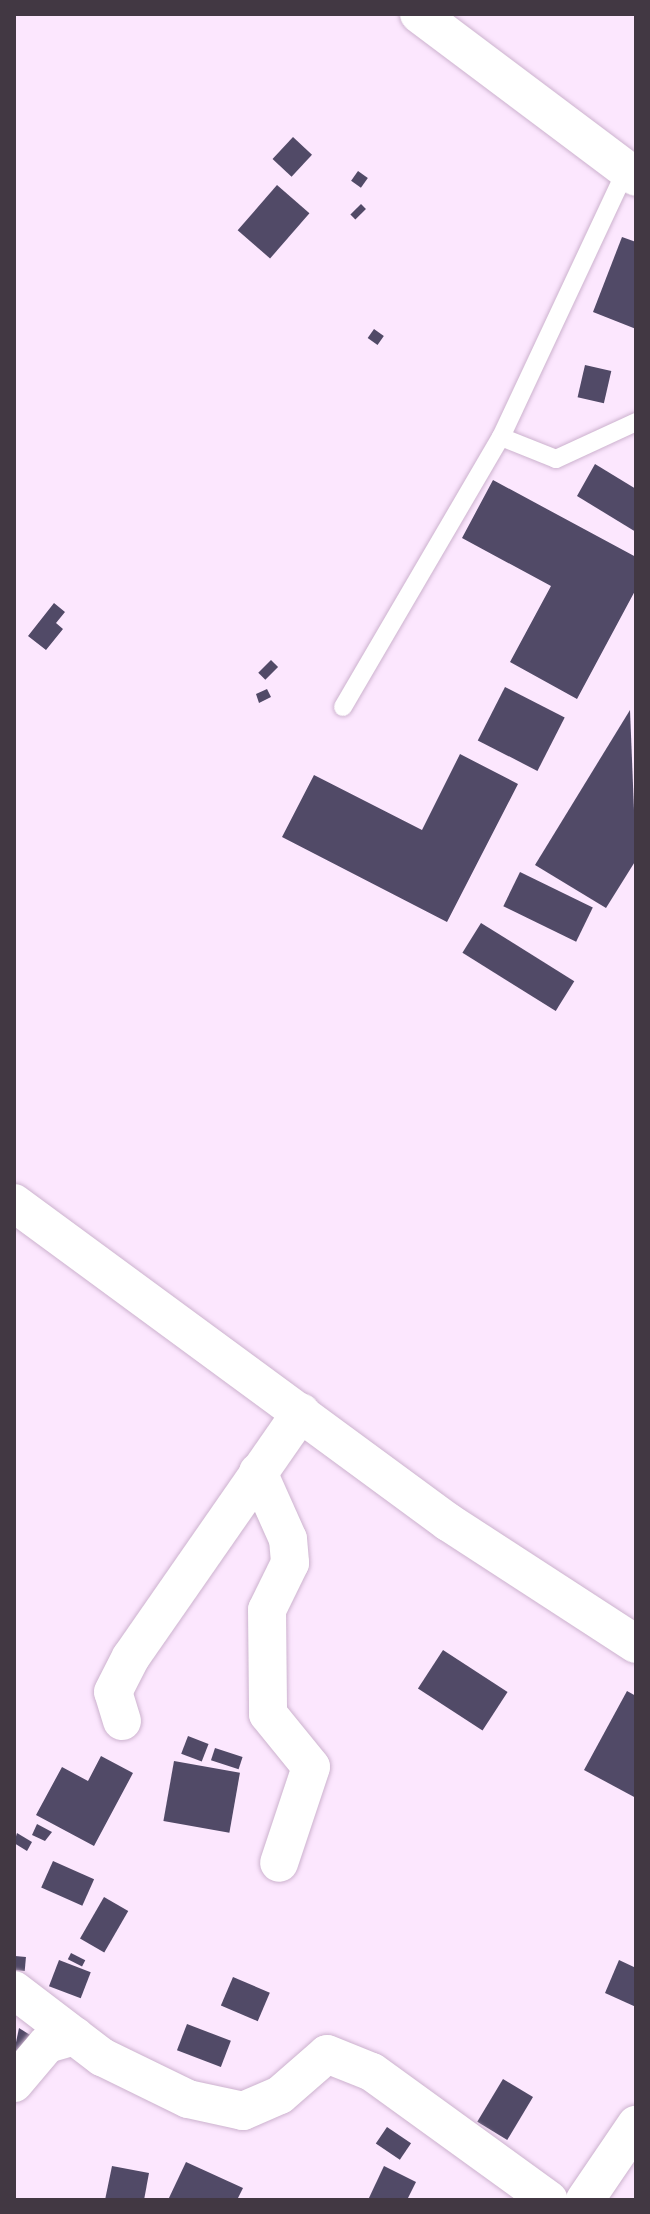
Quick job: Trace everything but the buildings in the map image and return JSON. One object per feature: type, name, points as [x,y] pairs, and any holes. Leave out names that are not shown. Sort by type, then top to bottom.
[{"type":"street","points":[[419,14],[631,173]]},
{"type":"street","points":[[14,1203],[448,1522],[636,1644]]},
{"type":"street","points":[[122,1721],[113,1692],[131,1657],[301,1412]]},
{"type":"street","points":[[258,1472],[288,1539],[290,1563],[267,1610],[268,1714],[311,1767],[279,1863]]},
{"type":"street","points":[[14,1990],[75,2036],[188,2099],[243,2111],[280,2095],[327,2054],[372,2072],[549,2200]]},
{"type":"street","points":[[14,2083],[47,2044],[75,2036]]},
{"type":"street","points":[[585,2200],[636,2125]]},
{"type":"lane","points":[[343,707],[501,437],[631,173]]},
{"type":"lane","points":[[501,437],[556,459],[636,422]]}]
